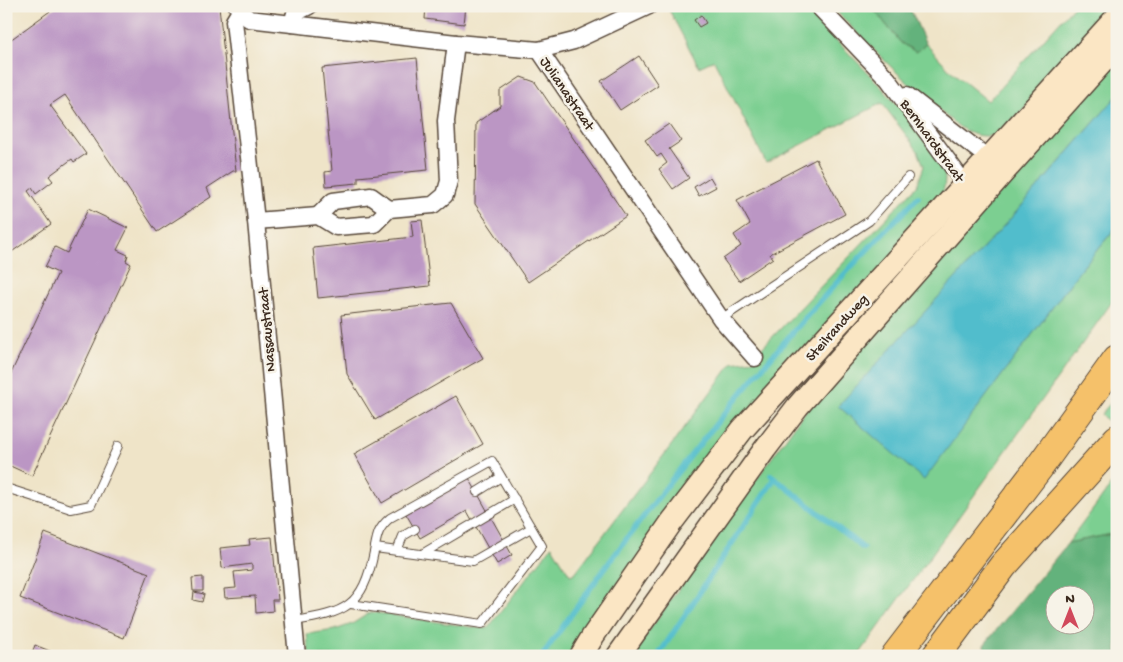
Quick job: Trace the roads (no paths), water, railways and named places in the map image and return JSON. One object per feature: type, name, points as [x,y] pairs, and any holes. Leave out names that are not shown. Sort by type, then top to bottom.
[{"type":"highway","points":[[895,656],[1038,469],[1117,359]]},
{"type":"highway","points":[[936,656],[1003,566],[1117,439]]},
{"type":"main road","name":"Steilrandweg","points":[[995,166],[1117,17]]},
{"type":"main road","name":"Steilrandweg","points":[[581,656],[671,523],[742,430],[995,166],[1117,46]]},
{"type":"main road","name":"Steilrandweg","points":[[618,656],[798,406],[972,191]]},
{"type":"street","points":[[292,24],[296,13],[309,6]]},
{"type":"street","points":[[539,50],[574,41],[649,6]]},
{"type":"street","name":"Bernhardstraat","points":[[818,6],[888,79],[972,191]]},
{"type":"street","name":"Julianastraat","points":[[238,9],[249,19],[456,43],[539,50],[721,319],[755,358]]},
{"type":"street","name":"Nassaustraat","points":[[238,9],[234,21],[256,221],[297,656]]},
{"type":"street","points":[[256,221],[318,216],[336,227],[374,224],[389,209],[433,205],[445,195],[448,181],[446,121],[456,43]]},
{"type":"street","name":"Bernhardstraat","points":[[888,79],[995,166]]},
{"type":"street","points":[[318,216],[333,200],[371,196],[389,209]]},
{"type":"lane","points":[[721,319],[869,221],[908,177]]},
{"type":"lane","points":[[6,488],[71,510],[91,506],[118,446]]},
{"type":"lane","points":[[294,621],[326,616],[351,604],[365,584],[371,570],[379,530],[390,518],[492,461],[542,546],[482,624],[351,604]]},
{"type":"lane","points":[[477,492],[501,477]]},
{"type":"lane","points":[[421,555],[514,499]]},
{"type":"lane","points":[[375,548],[473,561],[531,528]]},
{"type":"lane","points":[[397,552],[403,536],[415,529]]},
{"type":"water","points":[[1117,96],[1117,226],[1078,273],[924,480],[838,406],[1011,218]]},
{"type":"waterway","points":[[542,656],[629,535],[720,418],[816,305],[918,197]]},
{"type":"waterway","points":[[771,475],[863,548]]},
{"type":"waterway","points":[[658,656],[775,478]]}]
